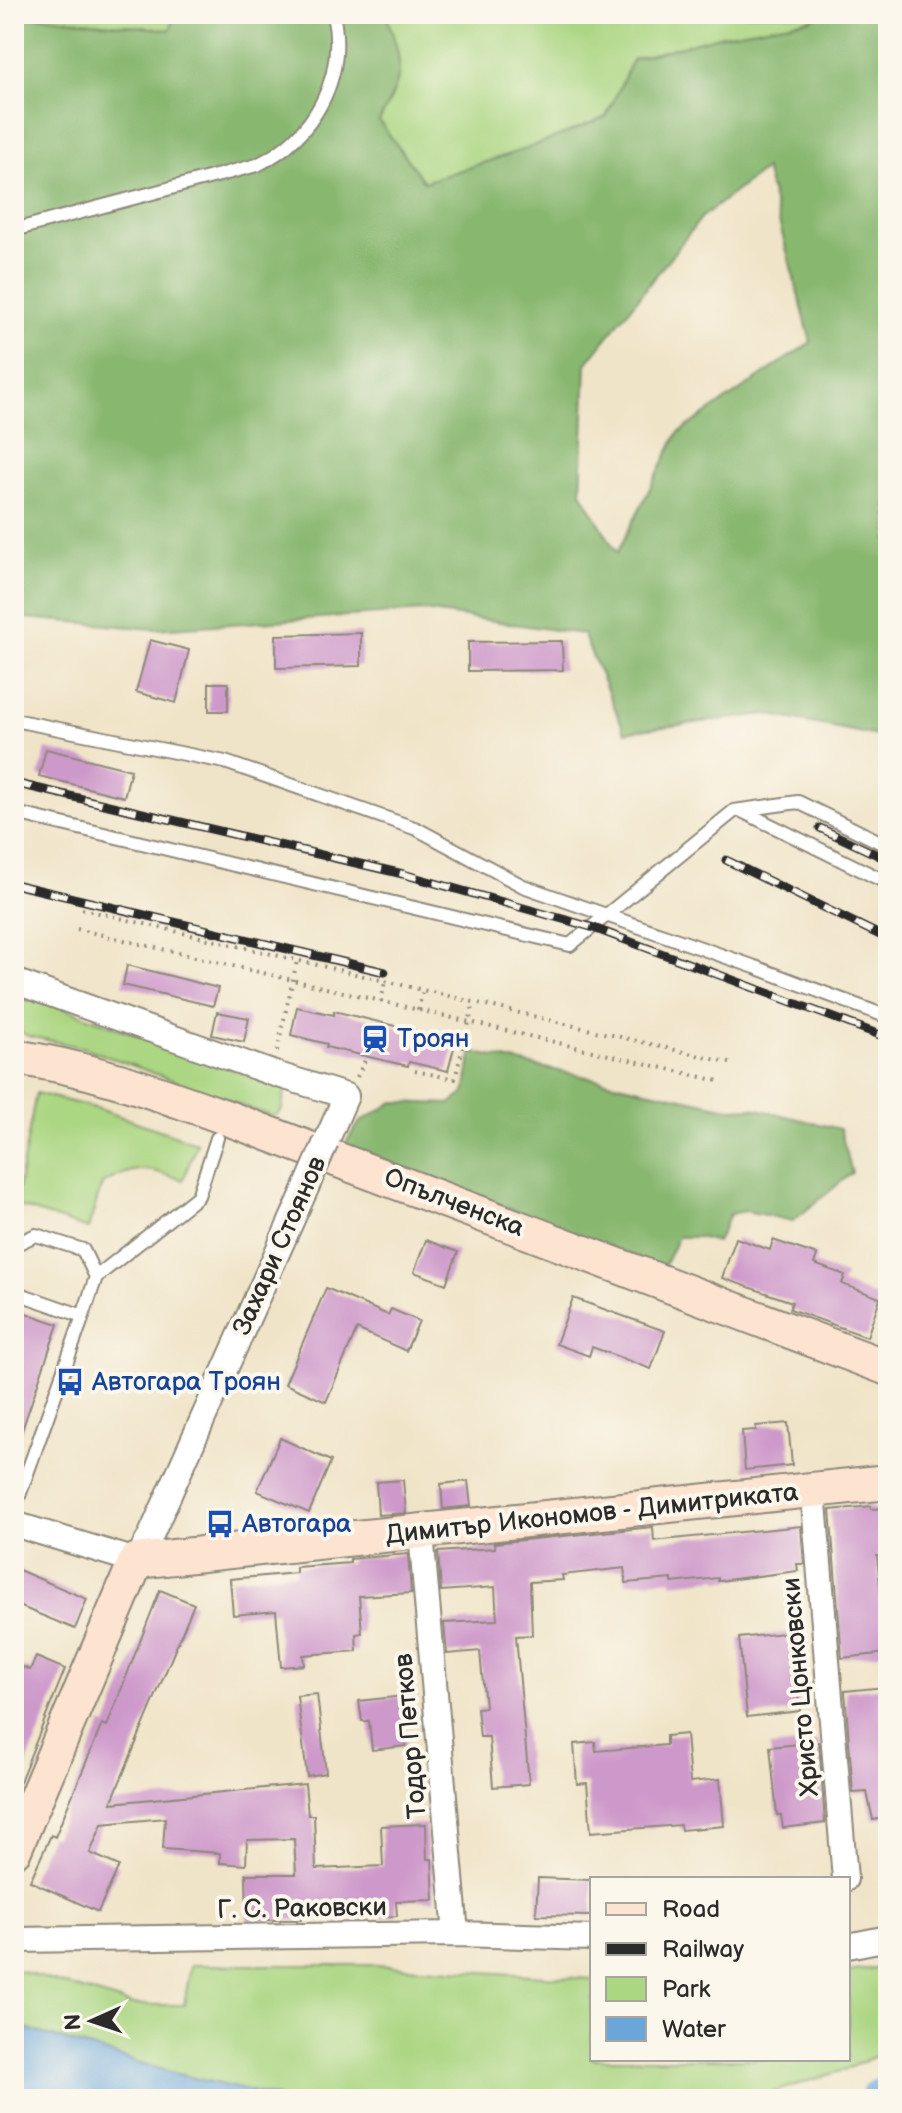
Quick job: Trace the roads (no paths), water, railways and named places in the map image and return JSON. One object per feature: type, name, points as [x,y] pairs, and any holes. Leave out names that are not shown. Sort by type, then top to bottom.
[{"type":"street","name":"Захари Стоянов","points":[[14,981],[272,1073],[346,1096],[150,1537],[136,1561],[14,1850]]},
{"type":"street","name":"Опълченска","points":[[14,1057],[55,1063],[114,1078],[225,1117],[888,1368]]},
{"type":"street","name":"Опълченска","points":[[14,1080],[51,1085],[108,1100],[217,1138],[888,1391]]},
{"type":"street","name":"Димитър Икономов - Димитриката","points":[[14,1524],[136,1561],[888,1482]]},
{"type":"street","name":"Христо Цонковски","points":[[813,1491],[845,1877]]},
{"type":"street","name":"Тодор Петков","points":[[421,1533],[456,1934]]},
{"type":"street","name":"Г. С. Раковски","points":[[14,1940],[456,1934],[590,1938]]},
{"type":"street","points":[[850,1946],[888,1938]]},
{"type":"lane","points":[[14,230],[257,165],[277,155],[306,128],[326,95],[335,57],[333,14]]},
{"type":"lane","points":[[14,720],[225,762],[417,829],[523,886],[888,1017]]},
{"type":"lane","points":[[14,801],[20,814],[570,945],[734,811],[798,802],[888,846]]},
{"type":"lane","points":[[740,810],[888,883]]},
{"type":"lane","points":[[14,1510],[96,1277],[198,1196],[217,1138]]},
{"type":"lane","points":[[14,1245],[36,1235],[83,1250],[96,1277]]},
{"type":"lane","points":[[14,1292],[83,1316]]},
{"type":"water","points":[[14,2025],[177,2074],[283,2099],[77,2099],[44,2091],[14,2099]]},
{"type":"waterway","points":[[880,2099],[888,2097]]},
{"type":"railway","points":[[14,783],[403,874],[591,927],[888,1038]]},
{"type":"railway","points":[[820,828],[888,860]]},
{"type":"railway","points":[[726,860],[888,939]]},
{"type":"railway","points":[[14,884],[385,972]]},
{"type":"place","name":"Троян","points":[[375,1039]]},
{"type":"place","name":"Автогара Троян","points":[[70,1382]]},
{"type":"place","name":"Автогара","points":[[220,1524]]}]
